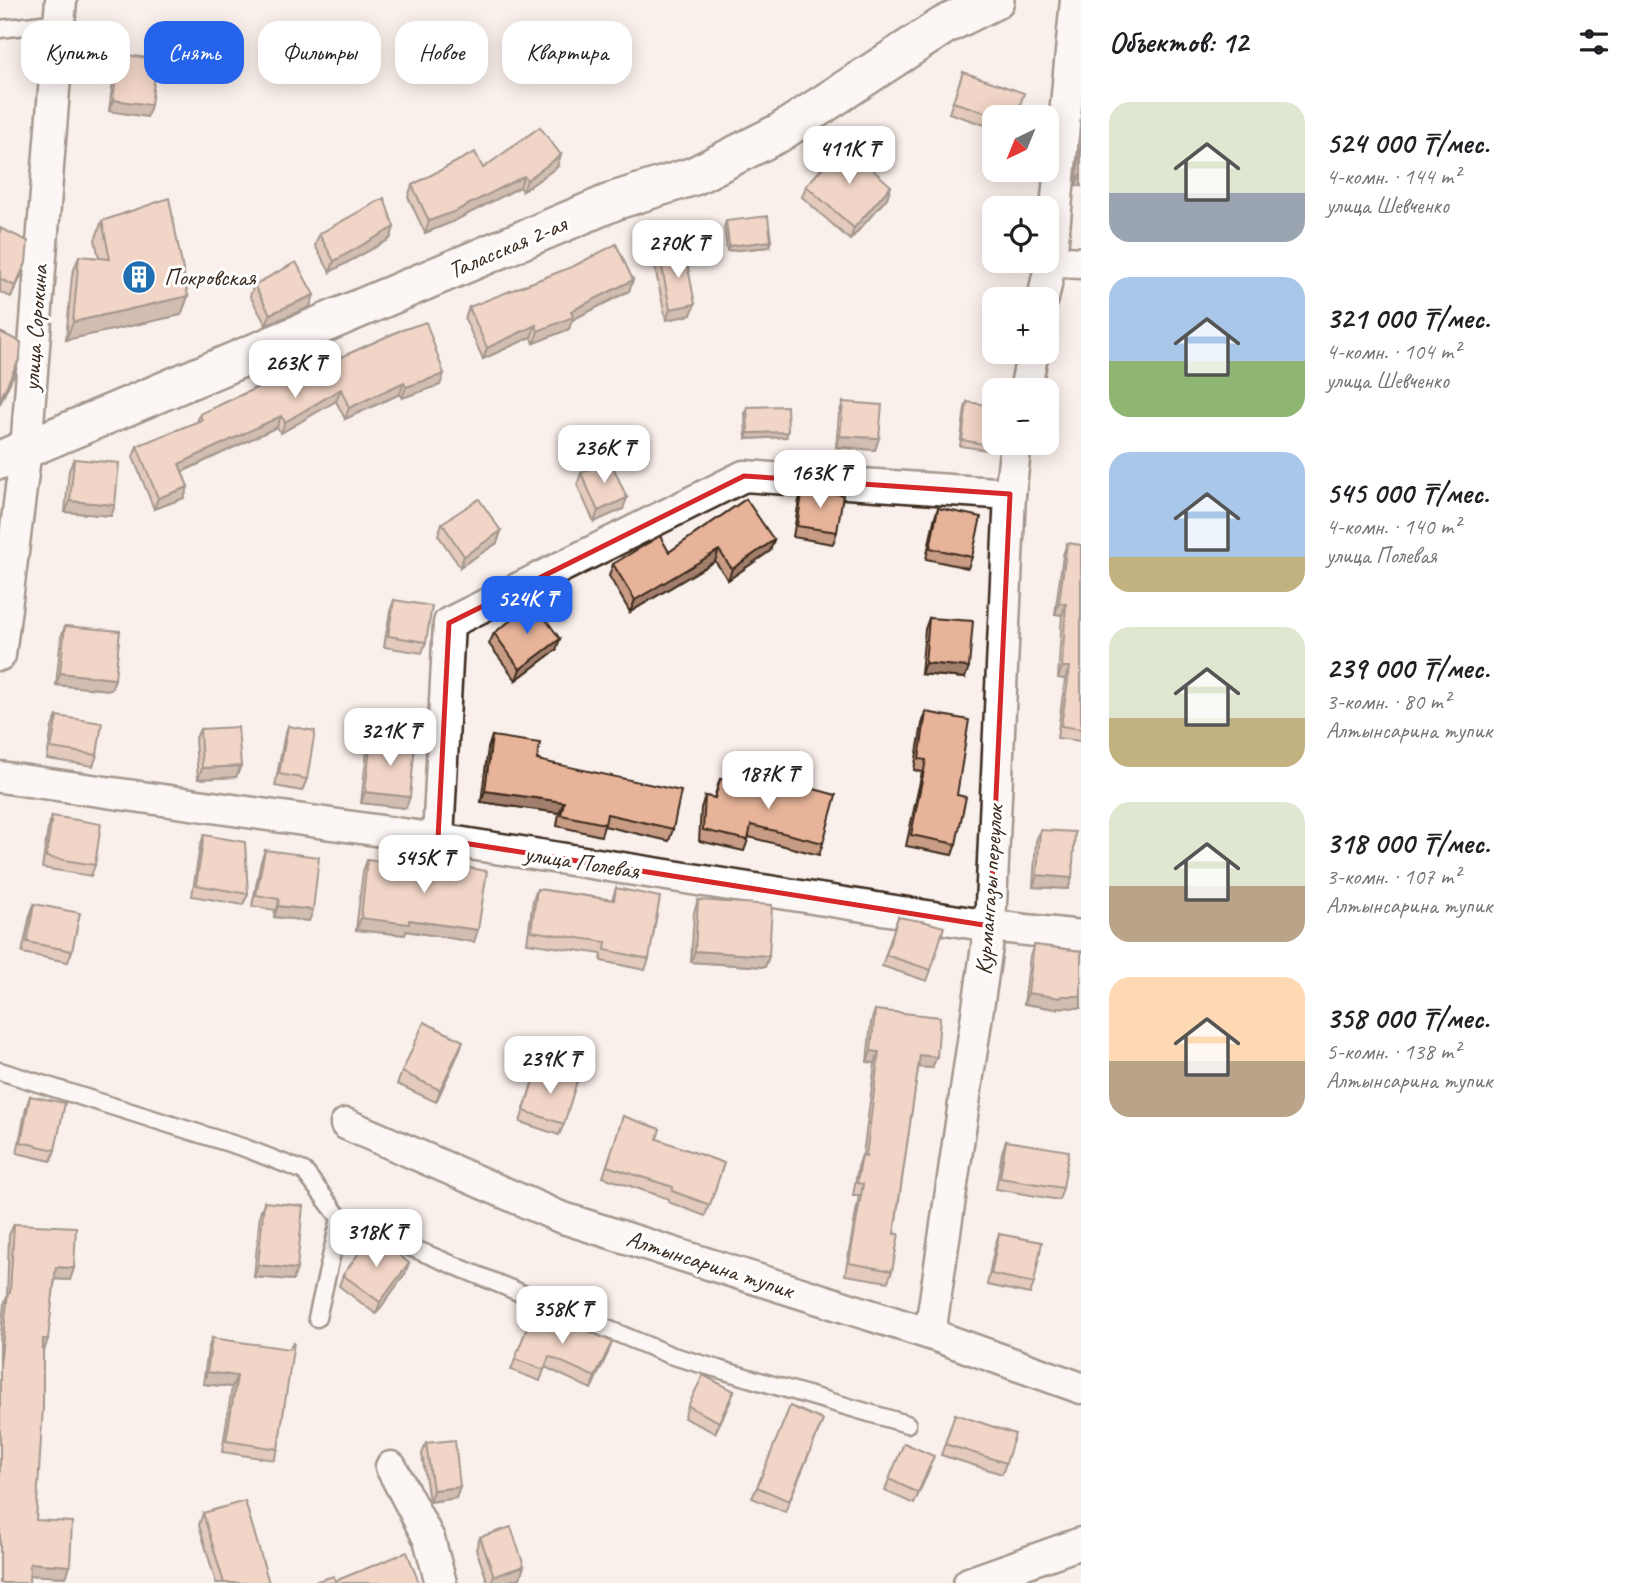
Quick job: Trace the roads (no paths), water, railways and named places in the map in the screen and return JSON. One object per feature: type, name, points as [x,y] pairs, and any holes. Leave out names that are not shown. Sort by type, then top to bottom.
[{"type":"street","name":"Таласская 2-ая","points":[[13,454],[617,200],[694,176],[779,133],[943,26],[995,0]]},
{"type":"street","points":[[1057,196],[1076,0]]},
{"type":"street","name":"улица Сорокина","points":[[0,655],[13,454],[60,11]]},
{"type":"street","points":[[1059,262],[1081,263]]},
{"type":"street","name":"Курмангазы переулок","points":[[930,1334],[990,926],[1010,494],[1015,455]]},
{"type":"street","points":[[438,839],[449,623],[744,476],[1010,494]]},
{"type":"street","name":"улица Полевая","points":[[0,777],[438,839],[990,926],[1081,936]]},
{"type":"street","name":"Алтынсарина тупик","points":[[346,1124],[560,1217],[930,1334],[1081,1388]]},
{"type":"street","points":[[391,1467],[429,1539],[441,1583]]},
{"type":"street","points":[[968,1583],[1081,1543]]},
{"type":"lane","points":[[0,29],[60,11]]},
{"type":"lane","points":[[0,1071],[245,1148],[304,1171],[340,1217],[670,1354],[906,1424]]},
{"type":"lane","points":[[317,1318],[340,1217]]},
{"type":"place","name":"Покровская","points":[[139,277]]}]
